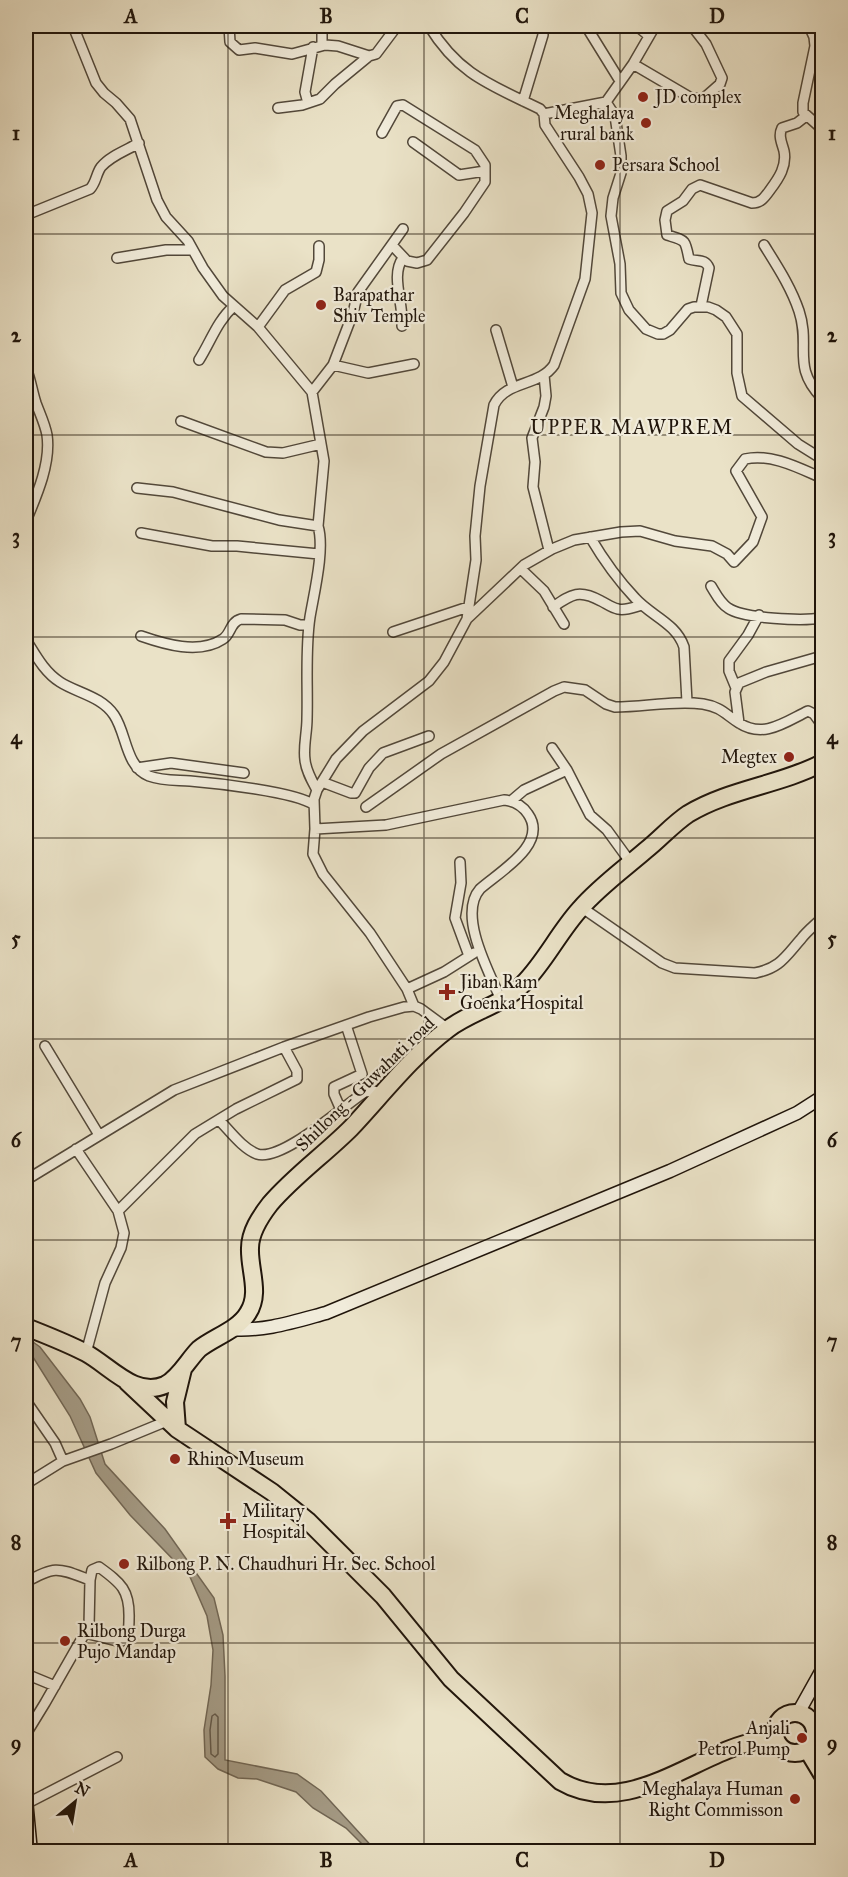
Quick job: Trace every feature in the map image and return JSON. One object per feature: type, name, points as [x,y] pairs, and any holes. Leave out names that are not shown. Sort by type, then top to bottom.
[{"type":"highway","name":"Shillong - Guwahati road","points":[[126,1381],[147,1388],[159,1387],[171,1381],[205,1345],[242,1321],[252,1305],[254,1282],[249,1250],[251,1239],[259,1220],[283,1190],[349,1129],[422,1052],[448,1029],[502,1002],[526,982],[581,907],[686,815],[727,797],[789,778],[822,763]]},
{"type":"highway","points":[[26,1327],[86,1353],[126,1381],[172,1425],[272,1492],[308,1521],[383,1596],[457,1685],[547,1771],[571,1788],[596,1793],[632,1791],[730,1749],[775,1736]]},
{"type":"highway","points":[[172,1425],[176,1395],[184,1366]]},
{"type":"highway","points":[[792,1713],[809,1718],[814,1728],[814,1740],[802,1752],[790,1753],[780,1746],[775,1736],[775,1730],[781,1719],[792,1713]]},
{"type":"highway","points":[[807,1749],[822,1774]]},
{"type":"street","points":[[73,26],[96,83],[130,119],[140,143],[157,200],[166,217],[182,233],[214,284],[258,327],[312,392],[324,461],[318,526],[320,532],[316,590],[309,625],[307,728],[304,753],[308,772],[319,786],[355,793],[369,768],[383,753],[429,736]]},
{"type":"street","points":[[229,26],[230,42],[239,50],[255,48],[292,54],[317,46],[338,46],[369,56]]},
{"type":"street","points":[[308,104],[305,92],[322,26]]},
{"type":"street","points":[[278,108],[308,104],[322,97],[369,56],[375,54],[397,26]]},
{"type":"street","points":[[429,26],[443,47],[463,68],[483,81],[540,109],[544,114],[544,125],[588,194],[592,213],[588,259],[581,294],[554,365],[544,375],[501,394],[491,414],[476,525],[476,560],[467,619]]},
{"type":"street","points":[[523,101],[543,35],[542,26]]},
{"type":"street","points":[[586,26],[620,81]]},
{"type":"street","points":[[637,26],[649,36]]},
{"type":"street","points":[[544,114],[606,102],[655,26]]},
{"type":"street","points":[[633,63],[691,98],[703,99],[720,84],[722,78],[706,44],[692,26]]},
{"type":"street","points":[[808,26],[814,37],[815,46],[803,112],[822,128]]},
{"type":"street","points":[[606,102],[615,116],[621,156],[621,173],[611,207],[611,216],[618,252],[621,293],[629,310],[646,329],[658,334],[670,330],[688,309],[701,306],[716,310],[726,317],[735,329],[738,340],[738,382],[746,400],[798,444],[822,459]]},
{"type":"street","points":[[382,133],[397,106],[403,105],[475,150],[480,156],[485,171],[484,186],[427,260],[413,263],[403,258],[393,245]]},
{"type":"street","points":[[701,306],[709,268],[704,261],[689,259],[688,248],[683,240],[667,234],[664,220],[667,211],[683,201],[692,189],[700,185],[752,203],[760,201],[783,169],[784,157],[780,132],[782,128],[797,123],[806,116]]},
{"type":"street","points":[[413,142],[459,176],[485,171]]},
{"type":"street","points":[[26,215],[90,189],[99,169],[108,160],[140,143]]},
{"type":"street","points":[[312,392],[333,365],[358,292],[403,229]]},
{"type":"street","points":[[764,245],[789,287],[799,311],[803,327],[806,375],[822,398]]},
{"type":"street","points":[[258,327],[285,290],[315,272],[319,260],[319,246]]},
{"type":"street","points":[[117,258],[166,250],[193,250]]},
{"type":"street","points":[[402,326],[402,306],[396,273],[403,258]]},
{"type":"street","points":[[198,360],[210,343],[218,322],[234,306]]},
{"type":"street","points":[[496,330],[513,387]]},
{"type":"street","points":[[333,365],[368,373],[414,364]]},
{"type":"street","points":[[26,368],[33,383],[36,403],[44,424],[47,449],[45,465],[26,520]]},
{"type":"street","points":[[544,375],[546,396],[532,438],[535,462],[533,487],[549,550]]},
{"type":"street","points":[[181,421],[266,452],[283,453],[321,444]]},
{"type":"street","points":[[448,1029],[414,1006],[407,989],[370,933],[322,874],[313,854],[314,805],[319,786],[333,762],[363,731],[423,686],[444,662],[467,619],[524,565],[549,550],[574,540],[640,531],[682,543],[712,546],[735,562],[753,542],[762,517],[736,471],[745,459],[781,461],[822,478]]},
{"type":"street","points":[[137,488],[173,492],[279,520],[318,526]]},
{"type":"street","points":[[141,533],[212,546],[319,554]]},
{"type":"street","points":[[590,537],[607,565],[642,605],[669,624],[681,639],[684,647],[687,702]]},
{"type":"street","points":[[521,569],[537,582],[564,624]]},
{"type":"street","points":[[711,585],[721,602],[738,612],[799,620],[822,618]]},
{"type":"street","points":[[553,607],[570,596],[581,593],[588,594],[616,609],[642,605]]},
{"type":"street","points":[[393,632],[468,607]]},
{"type":"street","points":[[739,723],[736,688],[729,671],[729,661],[759,615]]},
{"type":"street","points":[[141,636],[162,644],[194,647],[225,638],[237,620],[285,620],[300,625],[309,625]]},
{"type":"street","points":[[26,640],[40,662],[57,680],[91,697],[113,714],[133,762],[147,775],[295,797],[314,805]]},
{"type":"street","points":[[736,688],[741,681],[754,676],[822,656]]},
{"type":"street","points":[[366,807],[441,754],[564,687],[585,690],[615,708],[687,702],[717,707],[749,728],[765,730],[778,727],[808,711],[814,714],[822,726]]},
{"type":"street","points":[[552,748],[567,770],[590,815],[607,830],[631,863]]},
{"type":"street","points":[[137,768],[171,763],[244,773]]},
{"type":"street","points":[[511,801],[524,789],[567,770]]},
{"type":"street","points":[[315,829],[386,825],[504,800],[511,801],[528,814],[532,822],[532,837],[524,851],[475,894],[471,914],[481,949],[502,1002]]},
{"type":"street","points":[[460,862],[461,883],[455,918],[469,956]]},
{"type":"street","points":[[581,907],[663,963],[675,968],[755,973],[776,966],[822,918]]},
{"type":"street","points":[[407,989],[444,972],[481,949]]},
{"type":"street","points":[[26,1180],[174,1090],[346,1025],[390,1010],[414,1006]]},
{"type":"street","points":[[341,1110],[334,1094],[334,1087],[362,1074],[346,1025]]},
{"type":"street","points":[[45,1046],[99,1135]]},
{"type":"street","points":[[118,1211],[195,1134],[297,1079],[297,1071],[284,1047]]},
{"type":"street","points":[[219,1120],[252,1151],[266,1155],[288,1146],[365,1092],[374,1091],[382,1094]]},
{"type":"street","points":[[229,1329],[248,1331],[270,1328],[326,1312],[670,1171],[797,1113],[822,1097]]},
{"type":"street","points":[[76,1149],[118,1211],[124,1226],[124,1240],[108,1277],[86,1353]]},
{"type":"street","points":[[26,1401],[67,1460]]},
{"type":"street","points":[[26,1484],[67,1460],[172,1425]]},
{"type":"street","points":[[26,1734],[85,1633],[89,1620],[92,1570],[99,1567],[126,1592],[129,1604],[129,1627],[122,1641],[85,1633]]},
{"type":"street","points":[[26,1582],[49,1570],[56,1569],[65,1570],[90,1580]]},
{"type":"street","points":[[798,1713],[822,1670]]},
{"type":"street","points":[[26,1674],[55,1686]]},
{"type":"street","points":[[31,1851],[26,1802],[117,1757]]},
{"type":"water","points":[[26,1337],[40,1347],[80,1399],[90,1417],[105,1464],[165,1529],[214,1598],[223,1635],[225,1760],[297,1774],[321,1791],[376,1851],[369,1851],[346,1828],[313,1808],[296,1792],[257,1779],[238,1778],[218,1769],[205,1757],[204,1730],[211,1685],[213,1650],[207,1616],[190,1577],[130,1515],[96,1473],[70,1416],[33,1357],[26,1352]]},
{"type":"place","name":"JD complex","points":[[643,97]]},
{"type":"place","name":"Meghalaya rural bank","points":[[646,123]]},
{"type":"place","name":"Persara School","points":[[600,165]]},
{"type":"place","name":"Barapathar Shiv Temple","points":[[321,305]]},
{"type":"place","name":"Megtex","points":[[789,757]]},
{"type":"place","name":"Jiban Ram Goenka Hospital","points":[[447,992]]},
{"type":"place","name":"Rhino Museum","points":[[175,1459]]},
{"type":"place","name":"Military Hospital","points":[[228,1521]]},
{"type":"place","name":"Rilbong P. N. Chaudhuri Hr. Sec. School","points":[[124,1564]]},
{"type":"place","name":"Rilbong Durga Pujo Mandap","points":[[65,1641]]},
{"type":"place","name":"Anjali Petrol Pump","points":[[802,1738]]},
{"type":"place","name":"Meghalaya Human Right Commisson","points":[[795,1799]]},
{"type":"district","name":"UPPER MAWPREM","points":[[632,427]]}]
